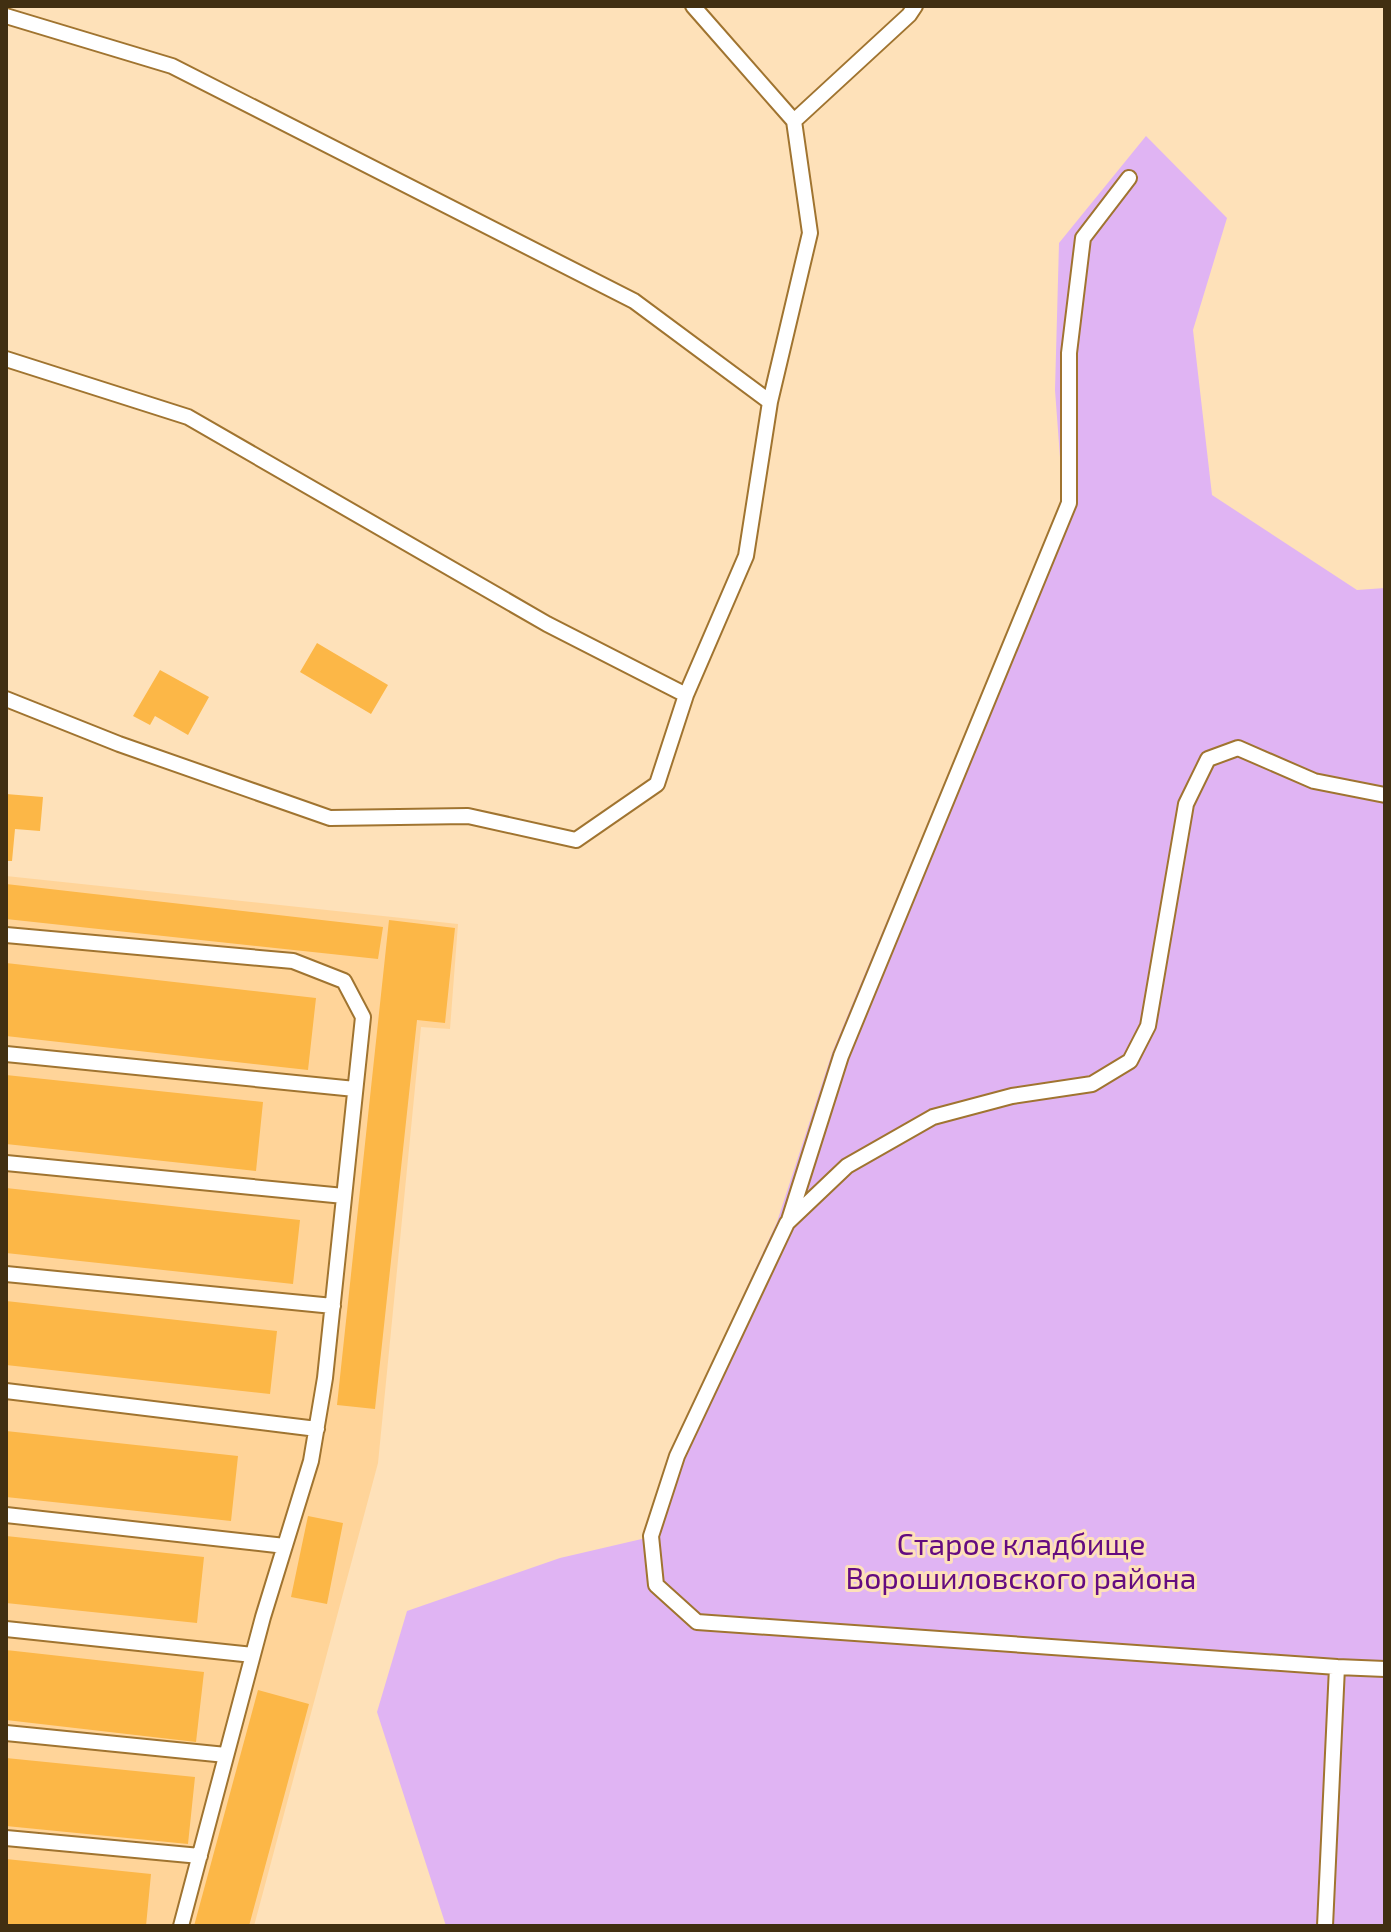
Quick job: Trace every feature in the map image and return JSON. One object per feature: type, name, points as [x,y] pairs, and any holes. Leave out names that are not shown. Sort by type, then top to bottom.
[{"type":"lane","points":[[6,699],[119,744],[330,818],[468,816],[576,840],[657,784],[686,695],[746,556],[770,402],[810,233],[794,121],[693,6]]},
{"type":"lane","points":[[794,121],[915,6]]},
{"type":"lane","points":[[6,16],[172,66],[634,301],[770,402]]},
{"type":"lane","points":[[1129,178],[1083,238],[1069,353],[1069,503],[841,1056],[787,1223],[677,1456],[651,1536],[656,1585],[697,1622],[1385,1669]]},
{"type":"lane","points":[[6,359],[188,417],[547,624],[686,695]]},
{"type":"lane","points":[[787,1223],[847,1166],[933,1117],[1012,1096],[1092,1084],[1130,1061],[1148,1026],[1186,804],[1208,759],[1238,748],[1314,781],[1385,795]]},
{"type":"lane","points":[[6,935],[293,961],[344,981],[363,1017],[333,1306],[311,1461],[253,1655],[181,1926]]},
{"type":"lane","points":[[6,1054],[355,1089]]},
{"type":"lane","points":[[6,1163],[344,1196]]},
{"type":"lane","points":[[6,1274],[333,1306]]},
{"type":"lane","points":[[6,1391],[317,1429]]},
{"type":"lane","points":[[6,1515],[285,1546]]},
{"type":"lane","points":[[6,1629],[253,1655]]},
{"type":"lane","points":[[1325,1926],[1337,1667]]},
{"type":"lane","points":[[6,1733],[226,1755]]},
{"type":"lane","points":[[6,1838],[200,1856]]},
{"type":"shaded area","points":[[6,876],[458,924],[450,1029],[421,1027],[378,1463],[254,1926],[6,1926]]},
{"type":"green space","name":"Старое кладбище Ворошиловского района","points":[[1146,136],[1227,218],[1193,330],[1212,495],[1357,590],[1385,588],[1385,1926],[446,1926],[377,1712],[407,1611],[560,1558],[646,1538],[673,1447],[777,1222],[832,1053],[1063,498],[1055,390],[1059,243]]},
{"type":"building","points":[[317,643],[388,685],[371,714],[300,672]]},
{"type":"building","points":[[160,670],[209,697],[188,735],[155,716],[150,725],[133,716]]},
{"type":"building","points":[[6,794],[43,797],[40,831],[15,829],[12,861],[6,861]]},
{"type":"building","points":[[6,884],[383,927],[378,959],[6,919]]},
{"type":"building","points":[[389,920],[455,928],[445,1023],[417,1020],[375,1409],[337,1405]]},
{"type":"building","points":[[6,963],[316,998],[308,1070],[6,1036]]},
{"type":"building","points":[[6,1075],[263,1102],[256,1171],[6,1144]]},
{"type":"building","points":[[6,1188],[300,1220],[293,1284],[6,1253]]},
{"type":"building","points":[[6,1301],[277,1331],[270,1394],[6,1365]]},
{"type":"building","points":[[6,1431],[238,1456],[231,1521],[6,1497]]},
{"type":"building","points":[[308,1516],[343,1523],[327,1604],[291,1597]]},
{"type":"building","points":[[6,1536],[204,1557],[197,1623],[6,1603]]},
{"type":"building","points":[[6,1650],[204,1672],[196,1742],[6,1720]]},
{"type":"building","points":[[258,1690],[309,1704],[249,1926],[194,1926]]},
{"type":"building","points":[[6,1758],[195,1777],[188,1844],[6,1826]]},
{"type":"building","points":[[6,1859],[151,1874],[146,1926],[6,1925]]}]
